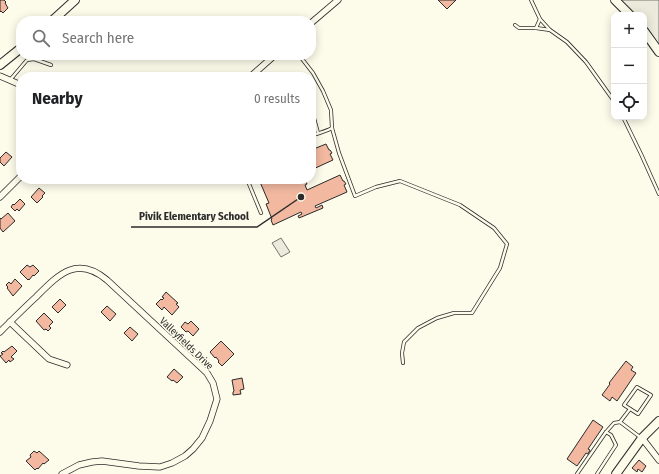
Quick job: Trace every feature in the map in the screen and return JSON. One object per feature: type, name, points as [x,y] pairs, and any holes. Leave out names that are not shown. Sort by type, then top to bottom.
[{"type":"street","points":[[57,16],[75,0]]},
{"type":"street","points":[[316,19],[338,0]]},
{"type":"street","points":[[616,0],[627,12]]},
{"type":"street","points":[[647,35],[659,52]]},
{"type":"street","points":[[0,65],[16,52]]},
{"type":"street","points":[[256,72],[269,60]]},
{"type":"street","points":[[0,76],[16,83]]},
{"type":"street","points":[[0,197],[16,181]]},
{"type":"street","name":"Valleyfields Drive","points":[[0,332],[54,279],[65,271],[77,268],[89,269],[98,273],[107,280],[207,373],[214,383],[217,399],[210,421],[202,438],[193,450],[185,456],[160,467],[92,462],[79,465],[62,474]]},
{"type":"street","points":[[10,322],[50,360],[67,365]]},
{"type":"street","points":[[616,474],[642,438],[659,421]]},
{"type":"street","points":[[642,438],[659,460]]},
{"type":"lane","points":[[531,0],[540,19],[550,30],[567,42],[586,62],[611,97]]},
{"type":"lane","points":[[536,28],[540,19]]},
{"type":"lane","points":[[515,25],[519,28],[550,30]]},
{"type":"lane","points":[[16,72],[27,60]]},
{"type":"lane","points":[[37,60],[51,65]]},
{"type":"lane","points":[[303,60],[313,72]]},
{"type":"lane","points":[[9,80],[16,72]]},
{"type":"lane","points":[[316,78],[331,110],[332,128],[339,153],[355,196],[376,187],[400,181],[460,205],[494,228],[507,244],[500,268],[472,313],[454,313],[437,318],[418,328],[404,342],[402,353],[403,363]]},
{"type":"lane","points":[[624,120],[659,194]]},
{"type":"lane","points":[[316,127],[318,133],[332,128]]},
{"type":"lane","points":[[249,184],[261,213]]},
{"type":"lane","points":[[637,387],[651,396],[638,414],[630,409],[624,404],[637,387]]},
{"type":"lane","points":[[577,474],[606,432],[614,423],[620,422],[630,409]]},
{"type":"lane","points":[[620,422],[642,438]]},
{"type":"lane","points":[[597,474],[616,445],[611,435],[606,432]]},
{"type":"shaded area","points":[[621,0],[659,0],[659,46],[647,30],[647,12],[631,12]]},
{"type":"shaded area","points":[[281,238],[290,252],[281,257],[272,243]]},
{"type":"building","points":[[0,0],[4,0],[6,2],[5,3],[8,8],[3,13],[1,11],[0,12]]},
{"type":"building","points":[[438,0],[456,0],[447,9]]},
{"type":"building","points":[[326,144],[332,153],[330,154],[333,160],[316,168],[316,148]]},
{"type":"building","points":[[6,152],[12,157],[4,166],[0,162],[0,158]]},
{"type":"building","points":[[340,175],[346,184],[344,185],[347,192],[315,206],[316,208],[322,205],[323,208],[299,218],[298,216],[302,214],[301,212],[273,225],[266,204],[269,203],[261,184],[307,184],[305,185],[307,190]]},
{"type":"building","points":[[39,188],[45,193],[37,203],[31,197]]},
{"type":"building","points":[[20,199],[25,204],[19,211],[17,209],[15,211],[11,207]]},
{"type":"building","points":[[8,213],[15,221],[3,232],[0,228],[0,218],[1,219]]},
{"type":"building","points":[[27,265],[30,267],[33,265],[39,271],[29,280],[20,272]]},
{"type":"building","points":[[15,279],[22,286],[13,296],[6,285],[9,282],[11,284]]},
{"type":"building","points":[[166,292],[178,303],[176,304],[179,307],[172,315],[164,307],[162,310],[156,304],[164,298],[162,297]]},
{"type":"building","points":[[60,299],[66,305],[58,313],[52,307]]},
{"type":"building","points":[[107,306],[116,314],[110,321],[101,312]]},
{"type":"building","points":[[44,313],[53,322],[49,326],[51,328],[48,331],[46,329],[44,330],[36,321]]},
{"type":"building","points":[[191,321],[199,329],[193,336],[181,327],[185,322],[188,324]]},
{"type":"building","points":[[130,327],[138,334],[132,341],[124,333]]},
{"type":"building","points":[[221,341],[234,354],[222,366],[216,357],[215,358],[210,352]]},
{"type":"building","points":[[12,346],[17,351],[11,357],[14,359],[10,362],[9,360],[6,363],[0,356],[3,354],[1,353]]},
{"type":"building","points":[[626,361],[633,367],[631,370],[636,373],[617,401],[612,397],[610,401],[602,395],[610,384],[609,383]]},
{"type":"building","points":[[174,369],[183,377],[177,383],[167,377]]},
{"type":"building","points":[[242,378],[244,389],[240,390],[241,394],[233,395],[234,391],[232,380]]},
{"type":"building","points":[[593,420],[603,427],[588,449],[590,450],[588,454],[586,453],[577,466],[567,459]]},
{"type":"building","points":[[34,451],[37,453],[39,451],[49,460],[35,470],[26,461],[31,457],[30,455]]},
{"type":"building","points":[[639,460],[646,466],[642,472],[638,469],[637,472],[632,468]]},
{"type":"place","name":"Pivik Elementary School","points":[[301,197]]}]
